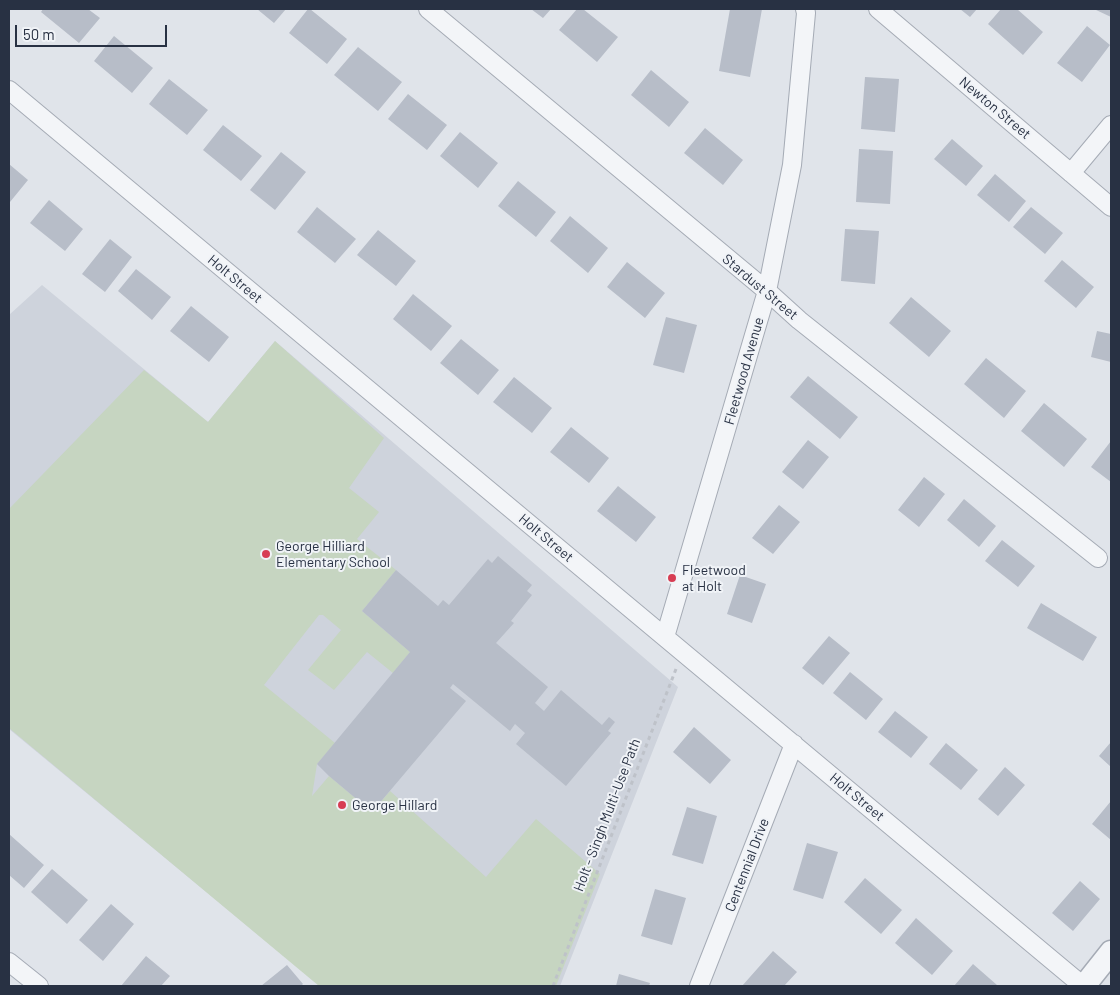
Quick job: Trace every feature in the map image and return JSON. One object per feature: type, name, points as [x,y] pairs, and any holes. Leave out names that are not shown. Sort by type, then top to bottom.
[{"type":"street","name":"Stardust Street","points":[[428,9],[799,320],[1098,558]]},
{"type":"street","name":"Fleetwood Avenue","points":[[666,638],[767,292],[792,165],[805,9]]},
{"type":"street","name":"Newton Street","points":[[878,9],[1111,207]]},
{"type":"street","name":"Holt Street","points":[[10,94],[1084,986]]},
{"type":"street","points":[[1071,173],[1111,125]]},
{"type":"street","name":"Centennial Drive","points":[[699,986],[794,744]]},
{"type":"street","points":[[1084,986],[1111,952]]},
{"type":"street","points":[[9,962],[39,986]]},
{"type":"path","name":"Holt - Singh Multi-Use Path","points":[[553,986],[683,652]]},
{"type":"shaded area","name":"George Hilliard Elementary School","points":[[42,285],[208,422],[275,341],[678,687],[560,986],[320,986],[9,729],[9,315]]},
{"type":"green space","name":"George Hilliard Elementary School","points":[[275,341],[384,438],[349,488],[379,512],[357,539],[396,570],[362,611],[410,652],[393,673],[367,652],[334,690],[308,670],[341,630],[323,615],[319,615],[264,685],[335,743],[317,764],[312,796],[329,776],[372,812],[390,791],[486,877],[536,819],[600,874],[556,986],[319,986],[9,728],[9,509],[144,370],[208,422]]},
{"type":"building","points":[[43,9],[88,9],[100,18],[79,43],[41,12]]},
{"type":"building","points":[[257,9],[286,9],[274,23]]},
{"type":"building","points":[[308,9],[347,39],[327,64],[289,33]]},
{"type":"building","points":[[531,9],[551,9],[543,18]]},
{"type":"building","points":[[577,9],[583,9],[618,37],[597,62],[559,30]]},
{"type":"building","points":[[730,9],[762,9],[750,77],[719,71]]},
{"type":"building","points":[[960,9],[977,9],[970,17]]},
{"type":"building","points":[[1001,9],[1017,9],[1043,32],[1023,55],[988,24]]},
{"type":"building","points":[[1094,9],[1111,9],[1111,17]]},
{"type":"building","points":[[1087,26],[1110,45],[1082,82],[1057,63]]},
{"type":"building","points":[[114,36],[153,68],[132,93],[94,61]]},
{"type":"building","points":[[358,47],[402,82],[378,111],[334,75]]},
{"type":"building","points":[[651,70],[689,102],[669,127],[631,95]]},
{"type":"building","points":[[865,77],[899,79],[895,132],[861,129]]},
{"type":"building","points":[[169,79],[208,110],[187,135],[149,104]]},
{"type":"building","points":[[408,94],[447,125],[427,150],[388,119]]},
{"type":"building","points":[[223,125],[262,156],[241,181],[203,150]]},
{"type":"building","points":[[705,128],[743,160],[723,185],[684,153]]},
{"type":"building","points":[[460,132],[498,163],[478,188],[440,156]]},
{"type":"building","points":[[952,139],[983,166],[966,186],[934,159]]},
{"type":"building","points":[[859,149],[893,151],[890,204],[856,202]]},
{"type":"building","points":[[281,152],[306,172],[275,210],[250,190]]},
{"type":"building","points":[[9,164],[28,180],[10,202],[9,201]]},
{"type":"building","points":[[995,174],[1026,201],[1009,222],[977,195]]},
{"type":"building","points":[[518,181],[556,212],[536,237],[498,206]]},
{"type":"building","points":[[49,200],[83,229],[65,251],[30,223]]},
{"type":"building","points":[[317,207],[356,239],[335,263],[297,232]]},
{"type":"building","points":[[1031,207],[1063,233],[1045,254],[1013,227]]},
{"type":"building","points":[[570,216],[608,248],[588,273],[550,241]]},
{"type":"building","points":[[845,229],[879,231],[875,284],[841,281]]},
{"type":"building","points":[[378,230],[416,261],[396,286],[357,255]]},
{"type":"building","points":[[110,239],[132,257],[105,292],[82,274]]},
{"type":"building","points":[[1062,260],[1094,287],[1076,308],[1044,281]]},
{"type":"building","points":[[627,262],[665,293],[645,318],[607,287]]},
{"type":"building","points":[[136,269],[171,297],[152,320],[118,291]]},
{"type":"building","points":[[413,294],[452,326],[431,351],[393,319]]},
{"type":"building","points":[[911,297],[951,331],[929,357],[889,323]]},
{"type":"building","points":[[191,306],[229,337],[209,362],[170,331]]},
{"type":"building","points":[[666,317],[697,325],[684,373],[653,365]]},
{"type":"building","points":[[1097,331],[1111,334],[1111,362],[1091,357]]},
{"type":"building","points":[[461,339],[499,370],[478,395],[440,363]]},
{"type":"building","points":[[986,358],[1026,391],[1004,418],[964,384]]},
{"type":"building","points":[[808,376],[858,417],[840,439],[790,397]]},
{"type":"building","points":[[514,377],[552,408],[532,433],[493,402]]},
{"type":"building","points":[[1044,403],[1087,439],[1064,467],[1021,431]]},
{"type":"building","points":[[571,427],[609,458],[589,483],[550,452]]},
{"type":"building","points":[[808,440],[829,457],[803,489],[782,472]]},
{"type":"building","points":[[1111,441],[1111,482],[1091,467]]},
{"type":"building","points":[[924,477],[945,494],[919,527],[898,510]]},
{"type":"building","points":[[618,486],[656,517],[636,542],[597,511]]},
{"type":"building","points":[[964,499],[996,526],[979,547],[947,520]]},
{"type":"building","points":[[779,505],[800,522],[773,554],[752,538]]},
{"type":"building","points":[[1002,540],[1035,566],[1018,587],[985,561]]},
{"type":"building","name":"George Hilliard Elementary School","points":[[498,556],[532,585],[527,591],[532,595],[511,621],[514,623],[496,643],[548,687],[535,703],[544,711],[561,690],[602,725],[609,717],[615,722],[608,731],[611,733],[566,786],[516,744],[525,733],[515,724],[510,731],[453,684],[450,688],[466,701],[372,812],[317,764],[410,652],[362,611],[396,570],[438,606],[443,600],[449,605],[488,559],[492,563]]},
{"type":"building","points":[[740,575],[766,584],[752,623],[727,614]]},
{"type":"building","points":[[1041,603],[1097,637],[1083,661],[1027,628]]},
{"type":"building","points":[[829,636],[850,653],[823,685],[802,668]]},
{"type":"building","points":[[850,672],[883,699],[866,720],[833,693]]},
{"type":"building","points":[[895,711],[928,737],[911,758],[878,732]]},
{"type":"building","points":[[694,727],[731,760],[710,784],[673,752]]},
{"type":"building","points":[[1111,742],[1111,767],[1099,756]]},
{"type":"building","points":[[946,743],[978,770],[961,790],[929,764]]},
{"type":"building","points":[[1005,767],[1025,785],[998,816],[978,799]]},
{"type":"building","points":[[1111,801],[1111,840],[1092,824]]},
{"type":"building","points":[[687,807],[717,816],[703,864],[672,855]]},
{"type":"building","points":[[9,834],[44,865],[24,888],[9,875]]},
{"type":"building","points":[[807,843],[838,852],[823,899],[793,890]]},
{"type":"building","points":[[52,869],[88,900],[67,924],[31,892]]},
{"type":"building","points":[[865,878],[902,910],[881,934],[844,902]]},
{"type":"building","points":[[1080,881],[1100,899],[1073,931],[1052,913]]},
{"type":"building","points":[[655,889],[686,898],[672,945],[641,936]]},
{"type":"building","points":[[111,904],[134,924],[103,961],[79,940]]},
{"type":"building","points":[[916,918],[953,951],[932,975],[895,943]]},
{"type":"building","points":[[773,951],[797,972],[784,986],[742,986]]},
{"type":"building","points":[[146,956],[170,976],[161,986],[121,986]]},
{"type":"building","points":[[973,964],[997,985],[954,986]]},
{"type":"building","points":[[287,965],[303,984],[301,986],[261,986]]},
{"type":"building","points":[[619,974],[650,983],[649,986],[616,986]]},
{"type":"place","name":"George Hilliard Elementary School","points":[[266,554]]},
{"type":"place","name":"Fleetwood at Holt","points":[[672,578]]},
{"type":"place","name":"George Hillard","points":[[342,805]]}]
